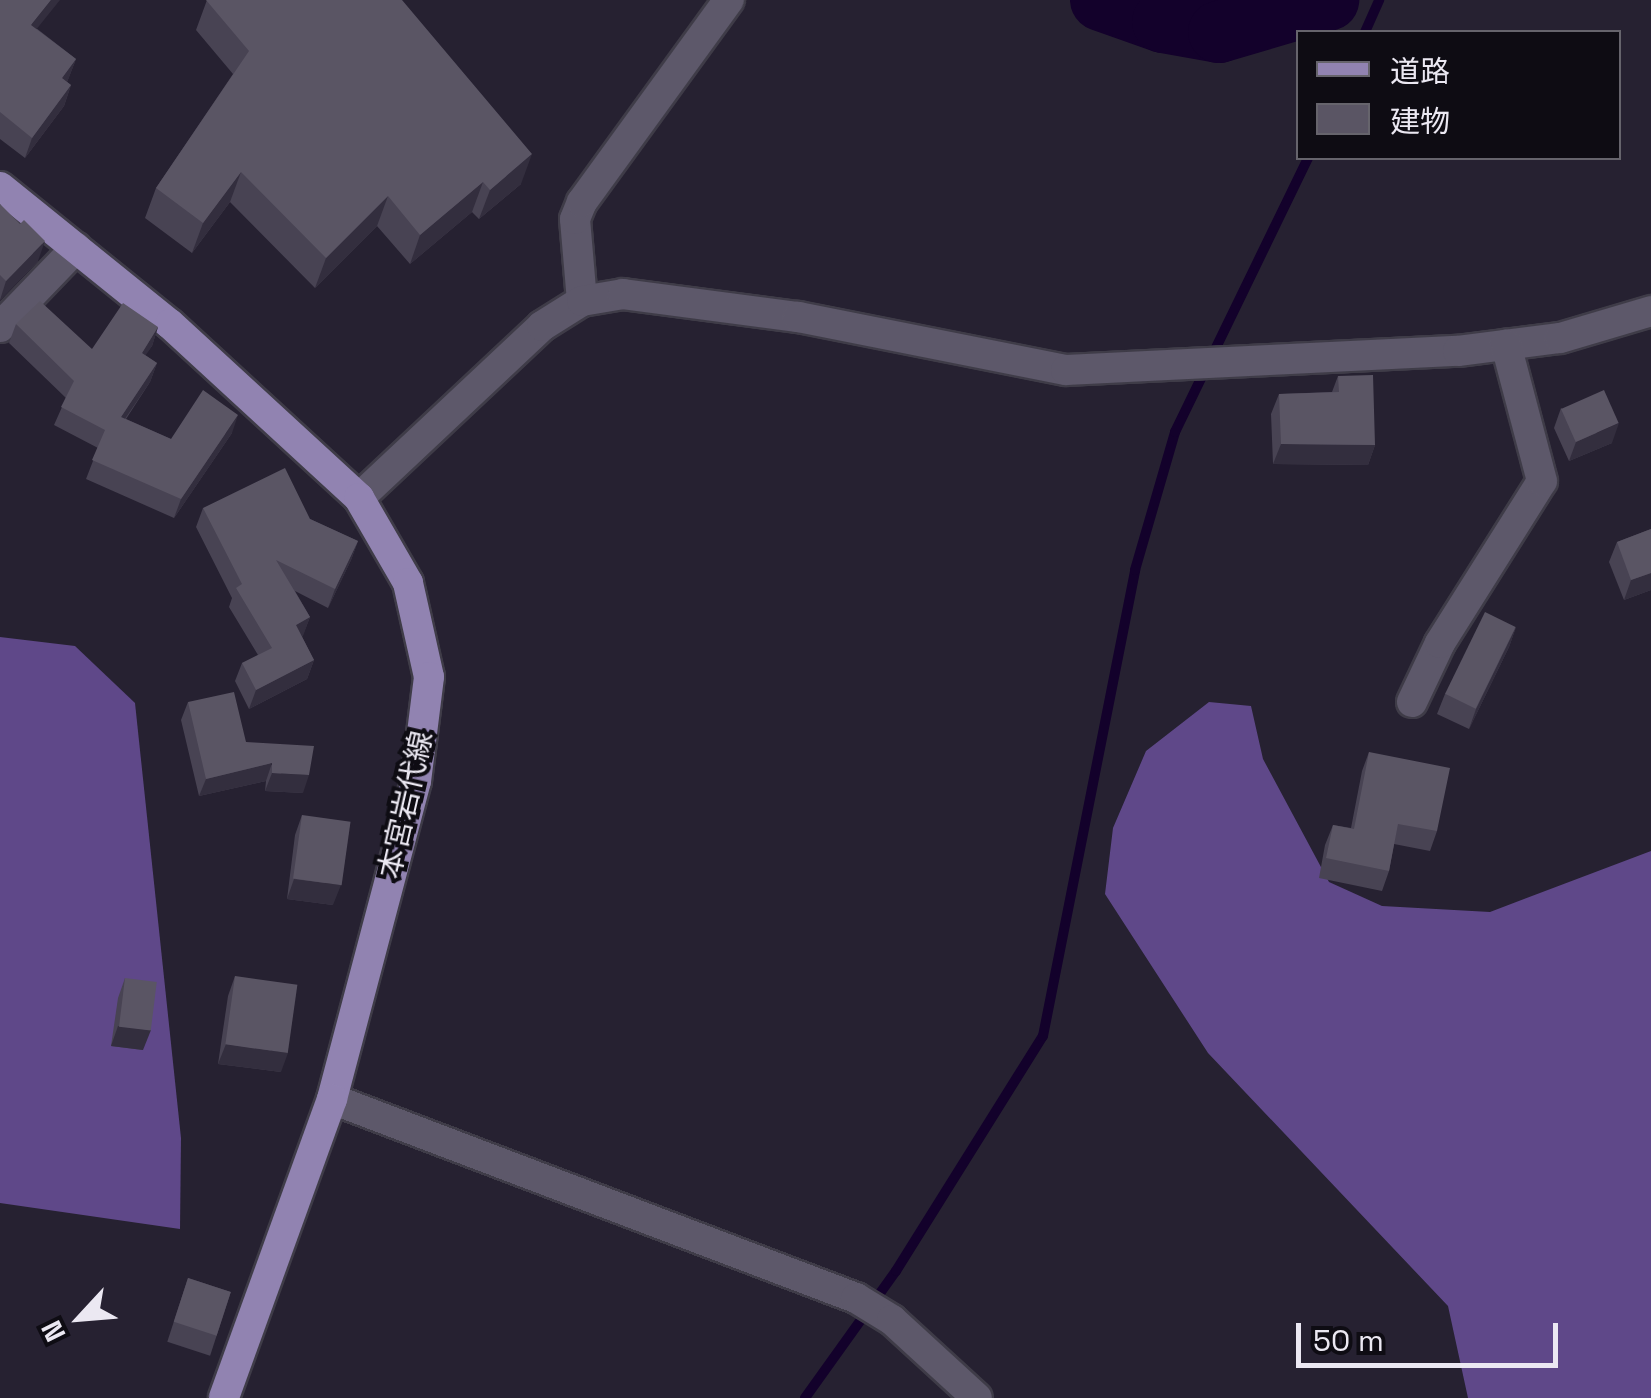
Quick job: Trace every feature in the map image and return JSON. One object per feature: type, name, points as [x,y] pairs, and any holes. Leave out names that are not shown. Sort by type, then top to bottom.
[{"type":"main road","name":"本宮岩代線","points":[[0,186],[170,324],[358,498],[408,582],[428,677],[416,782],[332,1100],[224,1398]]},
{"type":"street","points":[[582,301],[575,220],[582,202],[729,0]]},
{"type":"street","points":[[0,327],[76,248]]},
{"type":"street","points":[[358,498],[506,353],[582,301],[623,294],[798,317],[1066,370],[1506,345],[1560,338],[1651,311]]},
{"type":"street","points":[[1412,702],[1440,643],[1542,481],[1506,345]]},
{"type":"street","points":[[332,1100],[856,1298],[892,1320],[977,1398]]},
{"type":"shaded area","points":[[0,637],[75,646],[135,703],[181,1138],[180,1229],[0,1203]]},
{"type":"shaded area","points":[[1209,702],[1251,706],[1263,759],[1329,882],[1382,906],[1490,912],[1651,851],[1651,1398],[1468,1398],[1448,1306],[1208,1053],[1105,894],[1113,828],[1146,751]]},
{"type":"building","points":[[0,0],[51,0],[31,25],[76,59],[62,78],[71,85],[32,138],[0,112]]},
{"type":"building","points":[[206,0],[402,0],[532,154],[490,190],[483,182],[420,235],[388,196],[326,258],[241,172],[203,223],[156,188],[249,51]]},
{"type":"building","points":[[0,204],[45,241],[6,281],[0,275]]},
{"type":"building","points":[[40,301],[92,349],[123,303],[158,327],[142,353],[157,363],[121,417],[171,439],[203,390],[238,415],[181,499],[92,460],[105,430],[61,407],[74,381],[16,324]]},
{"type":"building","points":[[1373,375],[1375,445],[1281,444],[1279,394],[1339,392],[1338,376]]},
{"type":"building","points":[[1604,390],[1619,423],[1576,442],[1561,409]]},
{"type":"building","points":[[285,468],[310,519],[358,541],[335,589],[276,560],[310,617],[296,625],[314,660],[256,690],[242,663],[272,648],[236,588],[242,584],[203,508]]},
{"type":"building","points":[[1651,529],[1651,573],[1631,580],[1617,542]]},
{"type":"building","points":[[1485,612],[1516,627],[1476,709],[1445,694]]},
{"type":"building","points":[[234,692],[246,742],[314,746],[309,775],[272,773],[272,763],[206,779],[188,702]]},
{"type":"building","points":[[1369,752],[1450,768],[1437,831],[1398,824],[1389,871],[1326,858],[1333,825],[1354,829]]},
{"type":"building","points":[[302,815],[351,822],[342,885],[293,878]]},
{"type":"building","points":[[235,976],[297,985],[288,1053],[225,1044]]},
{"type":"building","points":[[125,978],[157,982],[151,1031],[119,1027]]},
{"type":"building","points":[[188,1278],[231,1292],[217,1336],[174,1322]]},
{"type":"waterway","points":[[1101,0],[1163,22],[1219,32],[1328,0]]},
{"type":"waterway","points":[[1366,30],[1379,0]]},
{"type":"waterway","points":[[805,1398],[896,1271],[1043,1036],[1135,570],[1175,432],[1307,160]]}]
